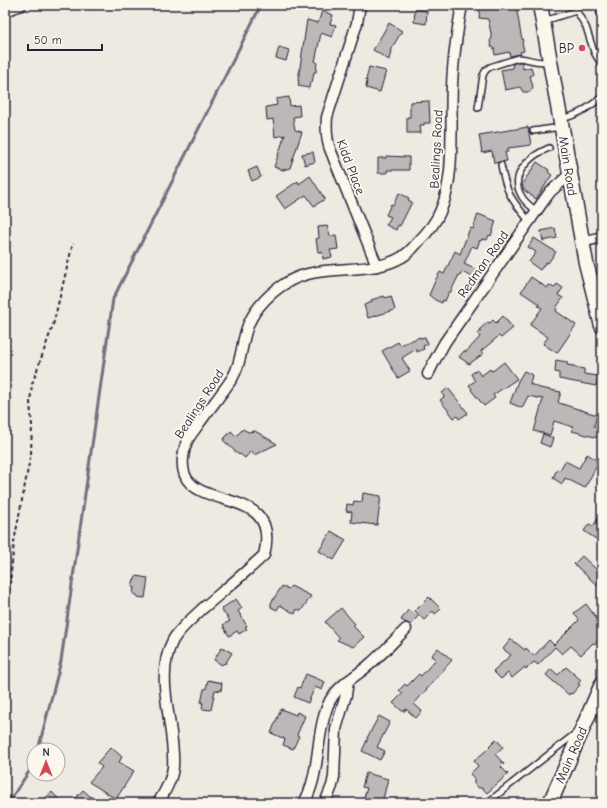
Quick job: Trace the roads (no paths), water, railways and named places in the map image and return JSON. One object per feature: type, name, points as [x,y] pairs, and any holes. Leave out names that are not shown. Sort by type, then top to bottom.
[{"type":"main road","name":"Main Road","points":[[540,5],[569,175],[592,288],[602,326]]},
{"type":"main road","name":"Main Road","points":[[550,803],[602,684]]},
{"type":"street","points":[[5,10],[21,5]]},
{"type":"street","name":"Kidd Place","points":[[360,5],[357,23],[327,117],[326,129],[330,149],[377,266]]},
{"type":"street","name":"Bealings Road","points":[[158,803],[169,783],[173,767],[165,680],[166,659],[169,648],[174,638],[185,625],[264,555],[267,546],[265,525],[261,517],[252,510],[237,503],[202,492],[191,486],[183,467],[186,442],[234,374],[240,358],[249,323],[259,307],[273,292],[288,282],[304,275],[324,271],[377,266],[400,258],[409,252],[434,224],[445,200],[449,186],[454,50],[462,5]]},
{"type":"street","name":"Redman Road","points":[[428,374],[445,342],[536,211],[550,192],[569,175]]},
{"type":"street","points":[[582,242],[602,237]]},
{"type":"street","points":[[304,803],[310,788],[327,705],[333,696],[348,681],[369,665],[406,629]]},
{"type":"street","points":[[325,803],[334,777],[336,730],[348,681]]},
{"type":"lane","points":[[573,5],[586,27],[594,52],[602,66]]},
{"type":"lane","points":[[543,21],[576,11]]},
{"type":"lane","points":[[478,108],[484,75],[490,67],[518,58],[536,62],[550,60]]},
{"type":"lane","points":[[533,131],[561,123],[587,109],[602,97]]},
{"type":"lane","points":[[536,211],[521,195],[518,187],[518,181],[521,170],[532,156],[549,148]]},
{"type":"lane","points":[[501,165],[506,189],[510,197],[529,221]]},
{"type":"lane","points":[[487,803],[583,728]]},
{"type":"waterway","points":[[40,742],[61,661],[113,299],[261,5]]},
{"type":"waterway","points":[[8,803],[26,776]]},
{"type":"place","name":"BP","points":[[582,48]]}]
